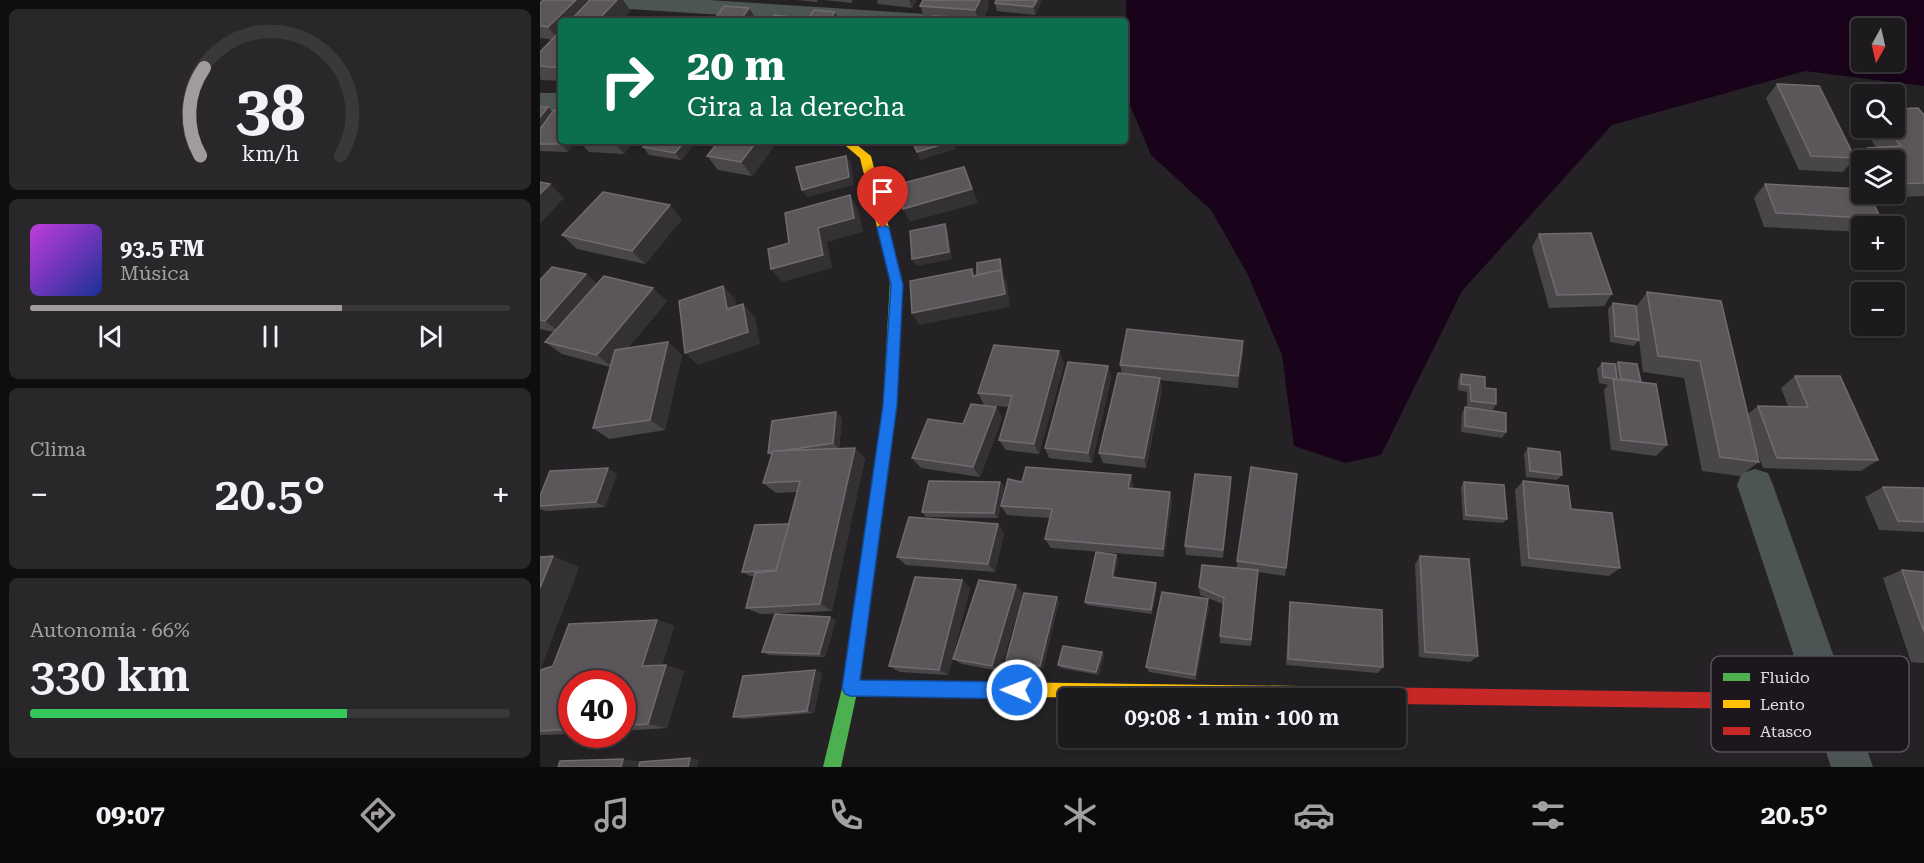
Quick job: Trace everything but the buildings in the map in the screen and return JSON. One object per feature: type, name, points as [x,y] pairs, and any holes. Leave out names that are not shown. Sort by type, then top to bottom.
[{"type":"street","points":[[587,18],[602,0],[880,18]]},
{"type":"street","points":[[928,18],[938,0]]},
{"type":"street","points":[[540,102],[558,102]]},
{"type":"street","points":[[832,767],[850,688],[890,405],[897,285],[865,156],[849,144]]},
{"type":"street","points":[[1755,484],[1813,656]]},
{"type":"street","points":[[850,688],[1711,700]]},
{"type":"street","points":[[1846,752],[1852,767]]},
{"type":"shaded area","points":[[1126,0],[1924,0],[1924,86],[1805,71],[1612,125],[1462,291],[1381,455],[1345,463],[1294,446],[1282,355],[1247,273],[1211,210],[1151,155],[1129,103]]},
{"type":"traffic: fast","points":[[832,767],[850,688],[890,405],[896,280]]},
{"type":"traffic: slow","points":[[849,144],[865,156],[896,280]]},
{"type":"traffic: slow","points":[[850,688],[1058,691]]},
{"type":"traffic: jam","points":[[1406,696],[1711,700]]},
{"type":"route","points":[[883,228],[897,285],[890,405],[850,688],[1017,690]]}]
